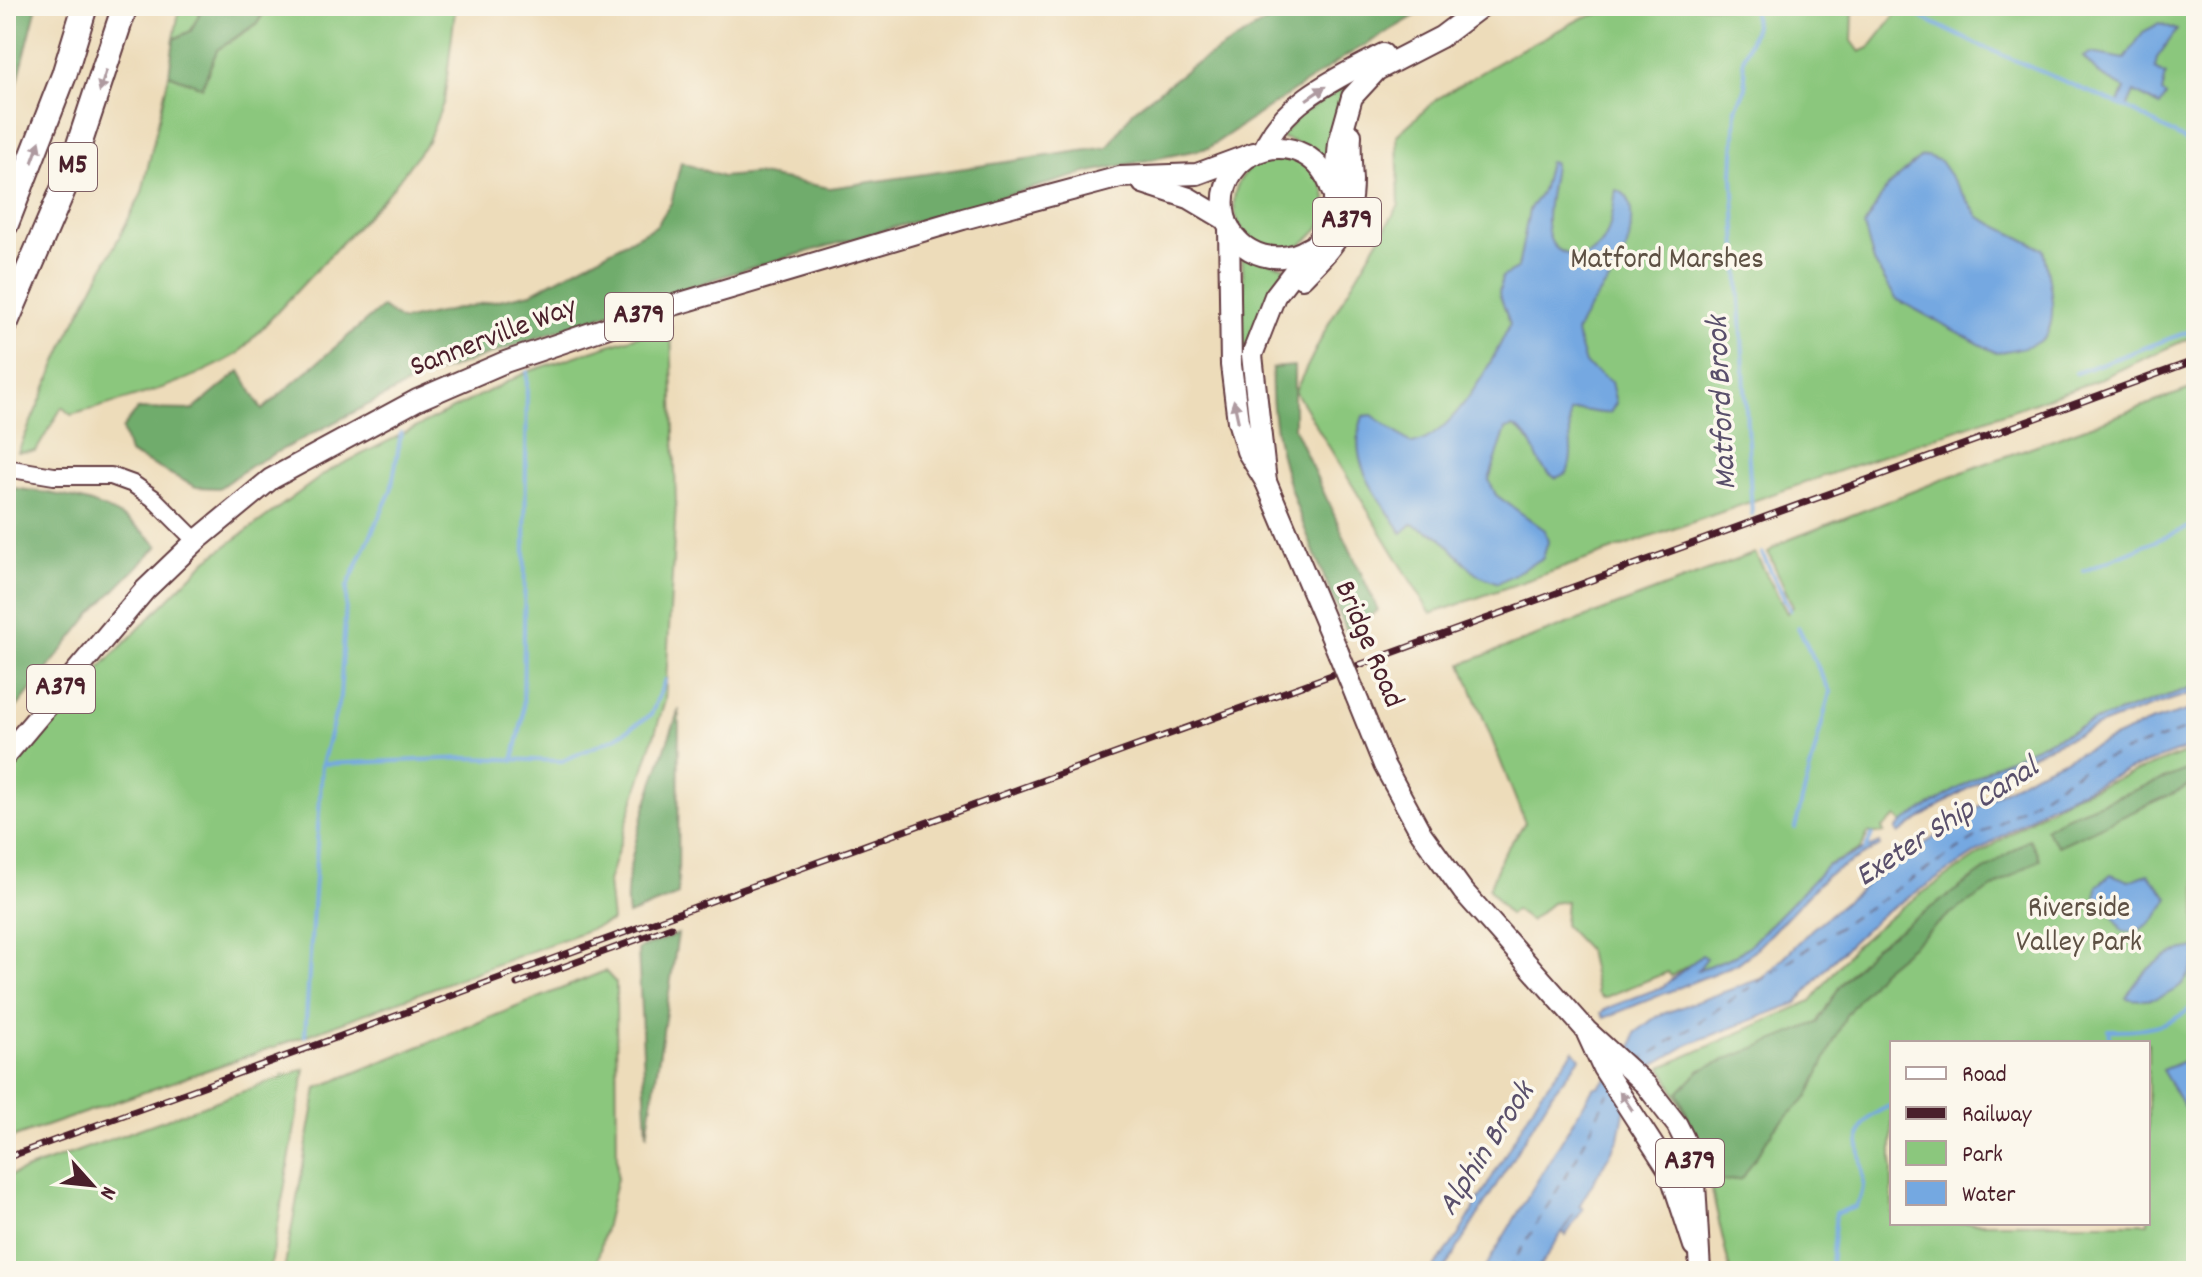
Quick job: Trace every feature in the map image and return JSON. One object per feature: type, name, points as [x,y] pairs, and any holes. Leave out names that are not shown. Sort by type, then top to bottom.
[{"type":"highway","name":"M5","points":[[6,224],[58,90],[85,6]]},
{"type":"highway","name":"M5","points":[[6,322],[94,109],[125,6]]},
{"type":"main road","name":"A379","points":[[1266,482],[1252,355],[1264,318],[1284,283],[1328,227],[1339,143],[1352,97],[1377,70],[1441,37],[1476,10]]},
{"type":"main road","name":"A379","points":[[1318,241],[1294,255],[1271,257],[1242,244],[1228,224],[1224,204],[1229,178],[1259,151],[1281,121],[1307,99],[1435,26],[1476,10]]},
{"type":"main road","name":"A379","points":[[1255,381],[1266,335],[1278,309],[1331,248],[1346,225],[1351,196],[1351,138],[1358,105],[1379,77],[1406,56]]},
{"type":"main road","name":"A379","points":[[1259,151],[1290,149],[1310,158],[1328,179],[1333,195]]},
{"type":"main road","name":"Sannerville Way","points":[[6,755],[106,634],[196,541],[271,479],[417,400],[505,362],[677,304],[963,219],[1120,177],[1197,174],[1259,151]]},
{"type":"main road","name":"A379","points":[[1120,177],[1176,193],[1228,224]]},
{"type":"main road","name":"Bridge Road","points":[[1228,224],[1232,387],[1247,451],[1266,482],[1384,765],[1421,833],[1463,891],[1548,984],[1615,1068],[1643,1127],[1669,1170],[1699,1263]]},
{"type":"main road","name":"Bridge Road","points":[[1615,1068],[1646,1085],[1677,1125],[1686,1147],[1700,1219],[1699,1263]]},
{"type":"street","points":[[6,468],[54,476],[111,476],[133,484],[153,498],[196,541]]},
{"type":"green space","points":[[6,6],[37,6],[6,128]]},
{"type":"green space","points":[[180,6],[203,6],[191,31],[174,39]]},
{"type":"green space","points":[[203,6],[268,6],[257,23],[217,50],[202,87],[169,74],[174,39],[191,31]]},
{"type":"green space","points":[[268,6],[449,6],[455,11],[444,101],[428,141],[390,191],[238,354],[198,374],[135,397],[71,415],[62,407],[36,451],[18,452],[69,334],[142,193],[169,74],[202,87],[217,50],[257,24]]},
{"type":"green space","points":[[1293,6],[1432,6],[1346,56],[1208,148],[1090,172],[743,270],[574,325],[414,381],[252,465],[219,488],[196,487],[129,453],[122,429],[138,409],[193,410],[240,371],[262,410],[382,307],[402,321],[531,293],[656,226],[671,203],[681,162],[722,177],[755,174],[830,188],[1108,147],[1133,111],[1189,68]]},
{"type":"green space","name":"Matford Marshes","points":[[1640,6],[1845,7],[1853,12],[1852,41],[1860,52],[1869,48],[1902,6],[2196,6],[2196,335],[2095,381],[1431,614],[1295,391],[1330,321],[1399,205],[1397,135],[1437,99],[1510,55],[1584,17]]},
{"type":"green space","points":[[1353,81],[1356,85],[1331,166],[1308,147],[1280,137],[1301,114]]},
{"type":"green space","points":[[1280,157],[1297,161],[1312,171],[1322,186],[1326,203],[1322,220],[1312,235],[1297,245],[1280,249],[1263,245],[1248,235],[1238,220],[1234,203],[1238,186],[1248,171],[1263,161]]},
{"type":"green space","points":[[1242,253],[1285,267],[1245,376],[1237,377],[1244,295]]},
{"type":"green space","points":[[671,325],[676,504],[665,701],[608,882],[612,921],[305,1036],[6,1140],[6,775],[94,674],[207,560],[330,470],[527,372]]},
{"type":"green space","points":[[1294,366],[1294,428],[1378,610],[1348,635],[1308,538],[1277,437],[1272,403],[1272,368]]},
{"type":"green space","points":[[2196,387],[2196,686],[2092,722],[2000,763],[1902,823],[1896,817],[1882,828],[1884,833],[1868,833],[1861,849],[1827,866],[1737,955],[1696,971],[1689,965],[1671,976],[1668,972],[1603,998],[1597,993],[1588,950],[1564,925],[1566,901],[1552,903],[1530,921],[1515,910],[1509,915],[1489,889],[1503,854],[1525,823],[1462,664],[1755,553],[1787,613],[1793,607],[1768,552],[1783,542],[1962,472]]},
{"type":"green space","points":[[6,487],[69,497],[107,509],[142,530],[158,546],[92,613],[6,721]]},
{"type":"green space","points":[[679,709],[678,895],[628,915],[627,894],[636,841]]},
{"type":"green space","name":"Riverside Valley Park","points":[[2196,749],[2196,1271],[1730,1271],[1703,1151],[1662,1067],[1811,1001],[1853,948],[1902,907],[2035,817],[2072,796]]},
{"type":"green space","points":[[2189,769],[2196,783],[2058,846],[2045,829],[2065,817]]},
{"type":"green space","points":[[2029,839],[2040,859],[1950,914],[1881,971],[1846,1015],[1808,1097],[1774,1129],[1742,1179],[1715,1182],[1678,1093],[1700,1070],[1817,1023],[1841,984],[1873,948]]},
{"type":"green space","points":[[678,934],[647,1135],[638,949]]},
{"type":"green space","points":[[605,971],[616,983],[617,1178],[595,1271],[284,1271],[317,1088]]},
{"type":"green space","points":[[305,1069],[270,1271],[6,1271],[6,1177]]},
{"type":"water","points":[[2160,23],[2177,30],[2157,58],[2155,69],[2166,75],[2162,93],[2166,96],[2160,106],[2134,92],[2127,108],[2118,105],[2125,89],[2100,75],[2083,57],[2090,53],[2125,59],[2143,32]]},
{"type":"water","points":[[1921,157],[1940,161],[1979,217],[2043,249],[2052,311],[2047,334],[2040,341],[1996,353],[1896,299],[1874,262],[1864,226],[1887,187]]},
{"type":"water","points":[[1549,162],[1554,163],[1548,229],[1555,247],[1563,252],[1578,258],[1598,248],[1608,232],[1616,190],[1623,193],[1629,202],[1630,233],[1620,264],[1576,333],[1585,364],[1611,382],[1616,403],[1610,413],[1570,412],[1570,465],[1567,473],[1556,478],[1542,466],[1522,433],[1513,427],[1506,429],[1489,480],[1496,495],[1545,530],[1548,542],[1543,558],[1498,583],[1476,574],[1439,536],[1412,524],[1402,533],[1367,478],[1358,449],[1359,433],[1363,416],[1372,415],[1412,444],[1427,438],[1457,412],[1483,376],[1510,324],[1499,293],[1502,277],[1518,268],[1529,210],[1542,191]]},
{"type":"water","points":[[2196,686],[2196,692],[2041,750],[1968,788],[1899,834],[1896,830],[1902,823],[2000,763],[2092,722]]},
{"type":"water","name":"Exeter Ship Canal","points":[[2196,708],[2196,745],[2118,774],[2048,806],[1880,916],[1833,960],[1797,1003],[1689,1044],[1647,1069],[1629,1085],[1619,1139],[1579,1206],[1583,1209],[1566,1235],[1562,1232],[1537,1271],[1483,1271],[1593,1088],[1599,1086],[1631,1053],[1635,1033],[1657,1016],[1763,978],[1812,929],[1868,883],[1991,798],[2036,772],[2150,722]]},
{"type":"water","points":[[1879,843],[1880,846],[1826,876],[1753,952],[1737,964],[1604,1018],[1601,1013],[1607,1008],[1662,987],[1702,955],[1707,958],[1698,970],[1737,955],[1827,866]]},
{"type":"water","points":[[2111,874],[2129,881],[2148,874],[2169,898],[2156,917],[2144,927],[2130,932],[2122,931],[2111,912],[2096,904],[2097,886]]},
{"type":"water","points":[[2196,948],[2190,973],[2174,990],[2152,999],[2126,998],[2146,970],[2173,953]]},
{"type":"water","points":[[1574,1050],[1580,1058],[1553,1092],[1456,1251],[1443,1271],[1431,1271],[1458,1236],[1539,1096]]},
{"type":"water","points":[[2196,1056],[2196,1117],[2190,1117],[2162,1070]]},
{"type":"waterway","name":"Matford Brook","points":[[1752,515],[1733,177],[1736,108],[1746,88],[1743,60],[1755,26],[1753,6]]},
{"type":"waterway","points":[[1900,7],[1974,43],[2127,108],[2196,146]]},
{"type":"waterway","points":[[2076,373],[2196,329]]},
{"type":"waterway","points":[[513,761],[523,718],[527,372]]},
{"type":"waterway","points":[[305,1036],[322,764],[340,697],[347,587],[391,491],[401,433]]},
{"type":"waterway","points":[[2084,571],[2196,524]]},
{"type":"waterway","name":"Matford Brook","points":[[1762,553],[1790,610]]},
{"type":"waterway","name":"Matford Brook","points":[[1795,828],[1830,692],[1798,627]]},
{"type":"waterway","points":[[323,764],[468,758],[562,761],[615,738],[651,715],[665,680]]},
{"type":"waterway","points":[[1865,851],[1872,835]]},
{"type":"waterway","points":[[2111,1041],[2109,1030],[2156,1026],[2177,1017],[2196,1003]]},
{"type":"waterway","points":[[1810,1271],[1831,1264],[1836,1213],[1856,1207],[1862,1192],[1859,1138],[1863,1126],[1873,1115],[1890,1106]]},
{"type":"ferry route","points":[[1638,1063],[1872,905],[2090,764],[2196,726]]},
{"type":"ferry route","points":[[1508,1271],[1576,1159],[1608,1093]]},
{"type":"railway","points":[[6,1158],[2196,360]]},
{"type":"railway","points":[[517,984],[671,927]]},
{"type":"water label","name":"Alphin Brook","points":[[1488,1150]]}]
